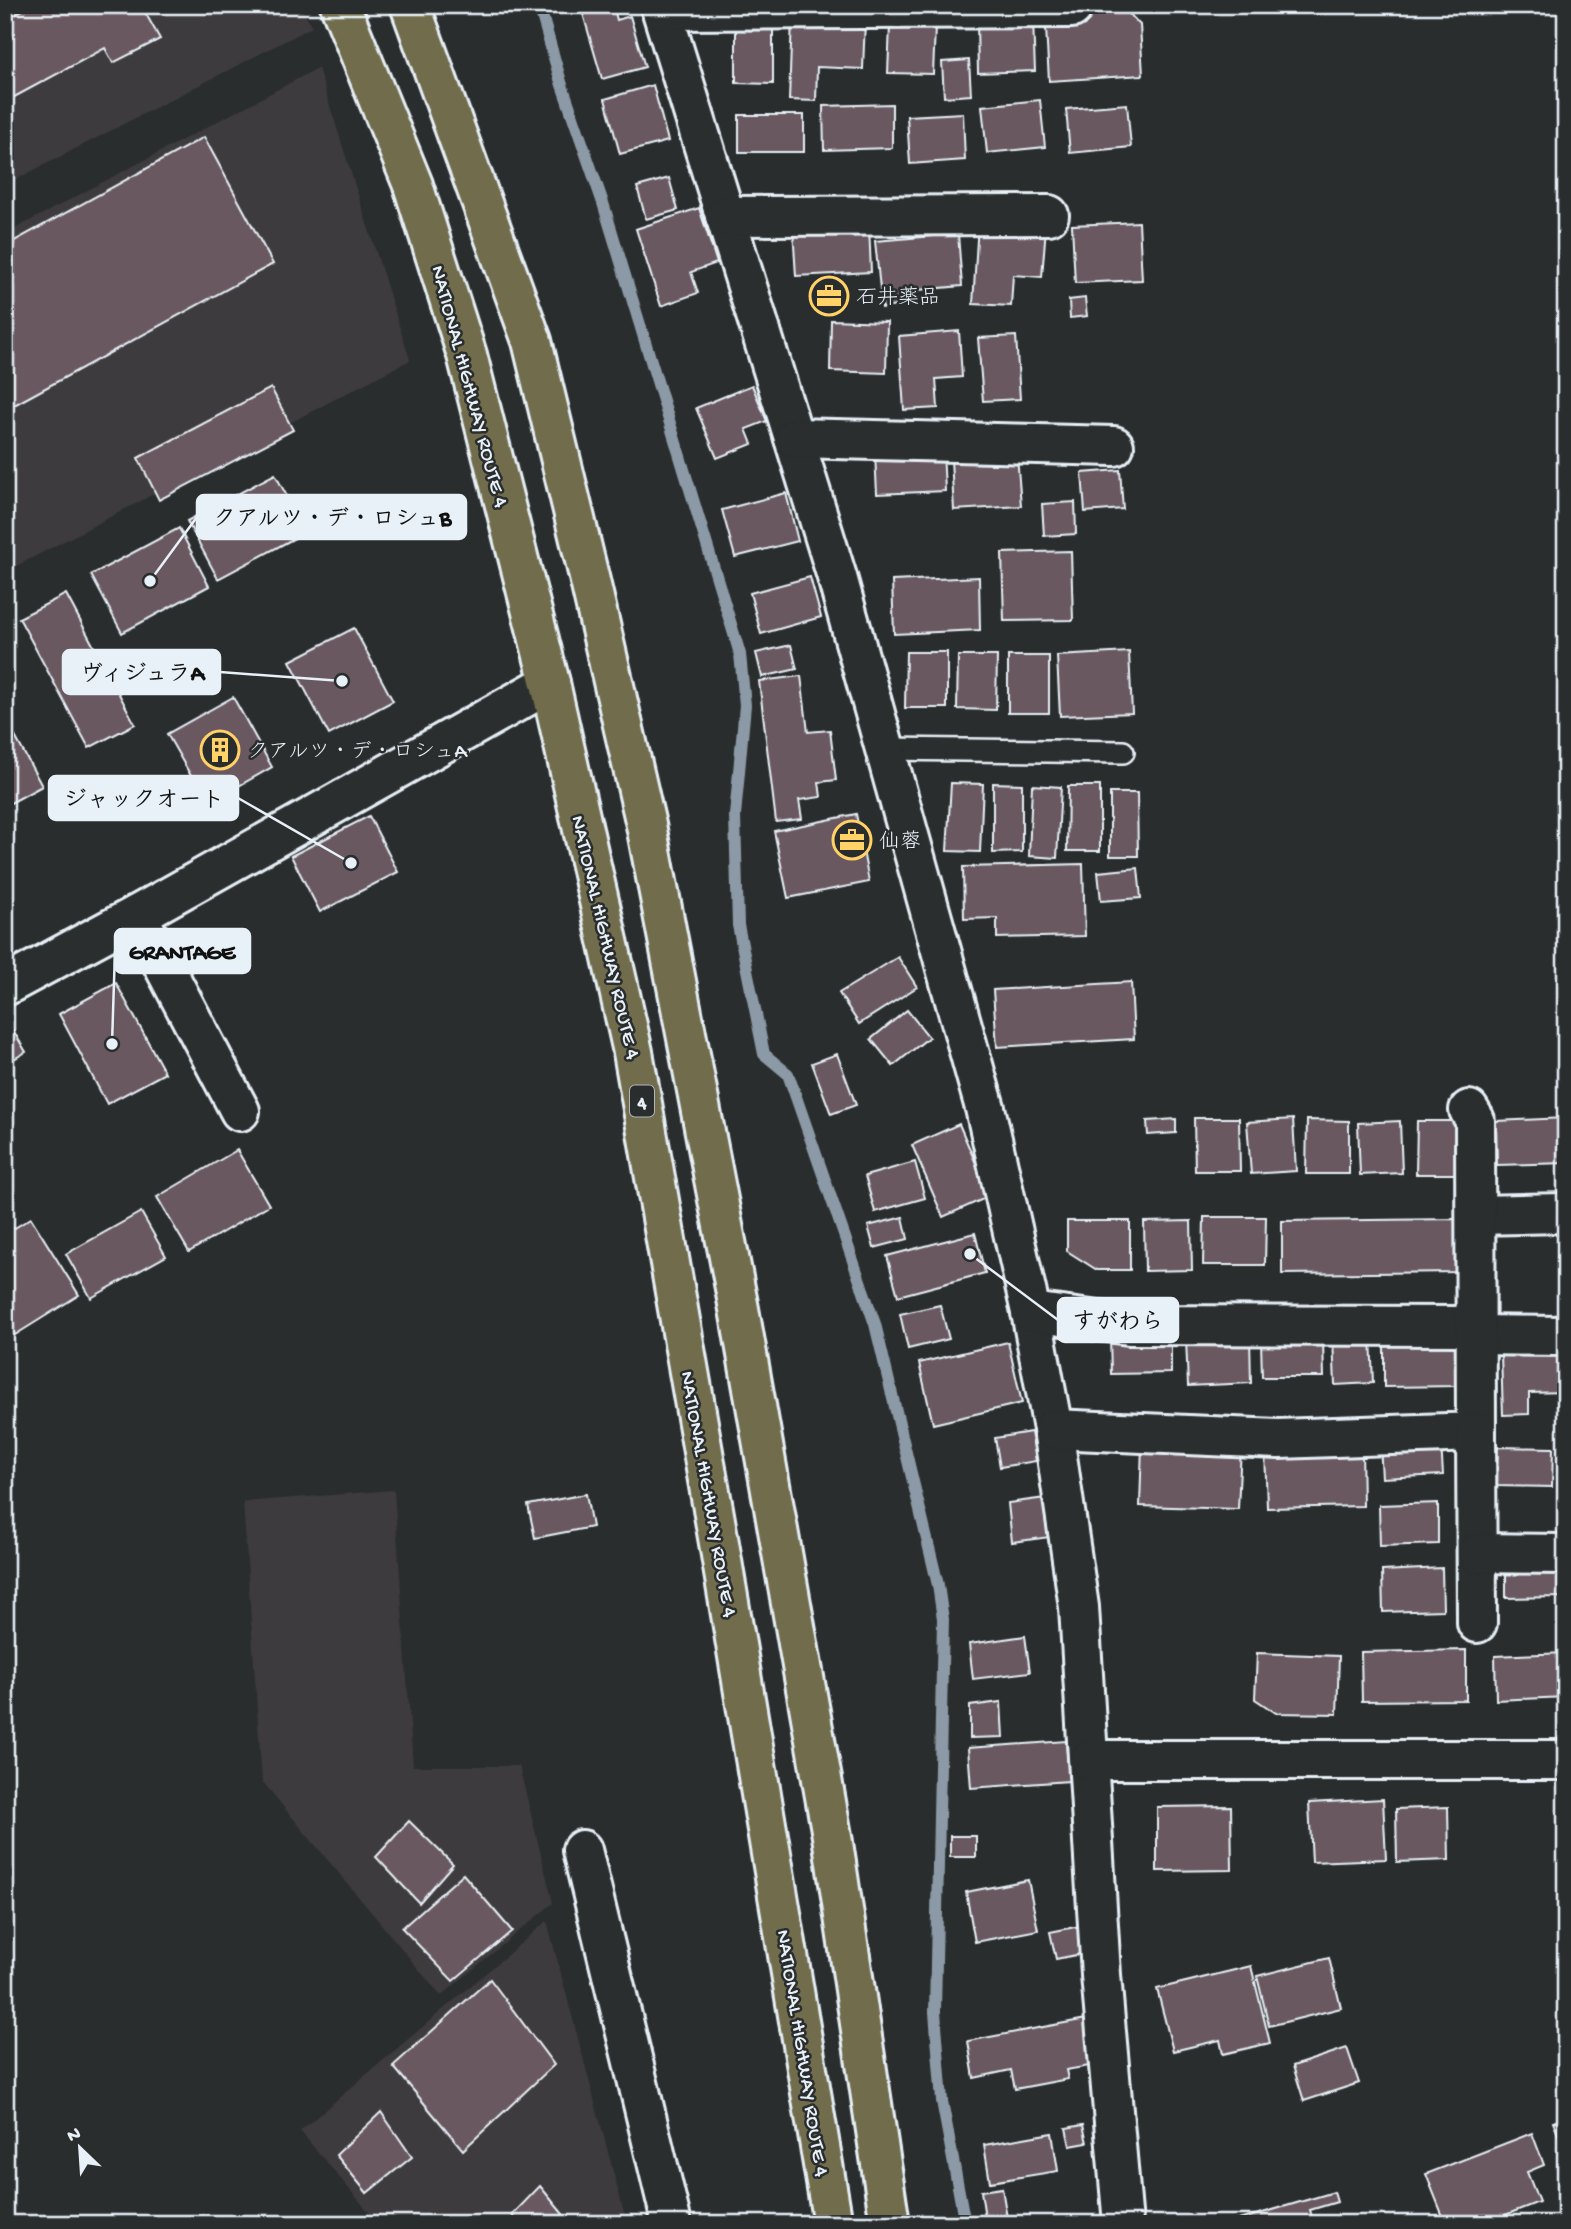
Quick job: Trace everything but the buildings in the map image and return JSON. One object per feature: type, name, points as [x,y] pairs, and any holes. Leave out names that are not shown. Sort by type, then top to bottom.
[{"type":"highway","name":"NATIONAL HIGHWAY ROUTE 4","points":[[340,5],[413,185],[467,355],[550,683],[633,1052],[719,1543],[833,2224]]},
{"type":"highway","points":[[410,5],[532,341],[646,825],[739,1309],[832,1836],[890,2224]]},
{"type":"street","points":[[1072,8],[661,8],[837,577],[985,1108],[1031,1312],[1053,1429],[1079,1607],[1101,1975],[1123,2224]]},
{"type":"street","points":[[725,216],[1049,215]]},
{"type":"street","points":[[794,438],[1114,446]]},
{"type":"street","points":[[5,986],[550,683]]},
{"type":"street","points":[[137,915],[240,1111]]},
{"type":"street","points":[[1469,1110],[1475,1120],[1477,1623]]},
{"type":"street","points":[[1476,1215],[1566,1213]]},
{"type":"street","points":[[1031,1312],[1129,1325],[1476,1331],[1566,1336]]},
{"type":"street","points":[[1053,1429],[1278,1439],[1476,1432]]},
{"type":"street","points":[[1477,1553],[1566,1554]]},
{"type":"street","points":[[1089,1760],[1566,1760]]},
{"type":"street","points":[[582,1850],[672,2224]]},
{"type":"lane","points":[[885,749],[1123,752]]},
{"type":"shaded area","points":[[15,5],[300,5],[312,27],[5,185],[5,10]]},
{"type":"shaded area","points":[[318,68],[410,360],[5,572],[5,234]]},
{"type":"shaded area","points":[[394,1490],[413,1766],[519,1766],[553,1903],[441,1996],[262,1781],[243,1502]]},
{"type":"shaded area","points":[[547,1921],[627,2224],[379,2224],[300,2131]]},
{"type":"waterway","points":[[539,5],[561,82],[603,203],[740,654],[745,705],[735,816],[738,925],[764,1054],[788,1074],[875,1324],[938,1585],[943,1619],[935,2012],[942,2101],[965,2224]]},
{"type":"place","name":"石井薬品","points":[[829,296]]},
{"type":"place","name":"クアルツ・デ・ロシュB","points":[[150,581]]},
{"type":"place","name":"ヴィジュラA","points":[[342,681]]},
{"type":"place","name":"クアルツ・デ・ロシュA","points":[[220,750]]},
{"type":"place","name":"仙蓉","points":[[852,840]]},
{"type":"place","name":"ジャックオート","points":[[351,863]]},
{"type":"place","name":"GRANTAGE","points":[[112,1044]]},
{"type":"place","name":"すがわら","points":[[970,1254]]}]
